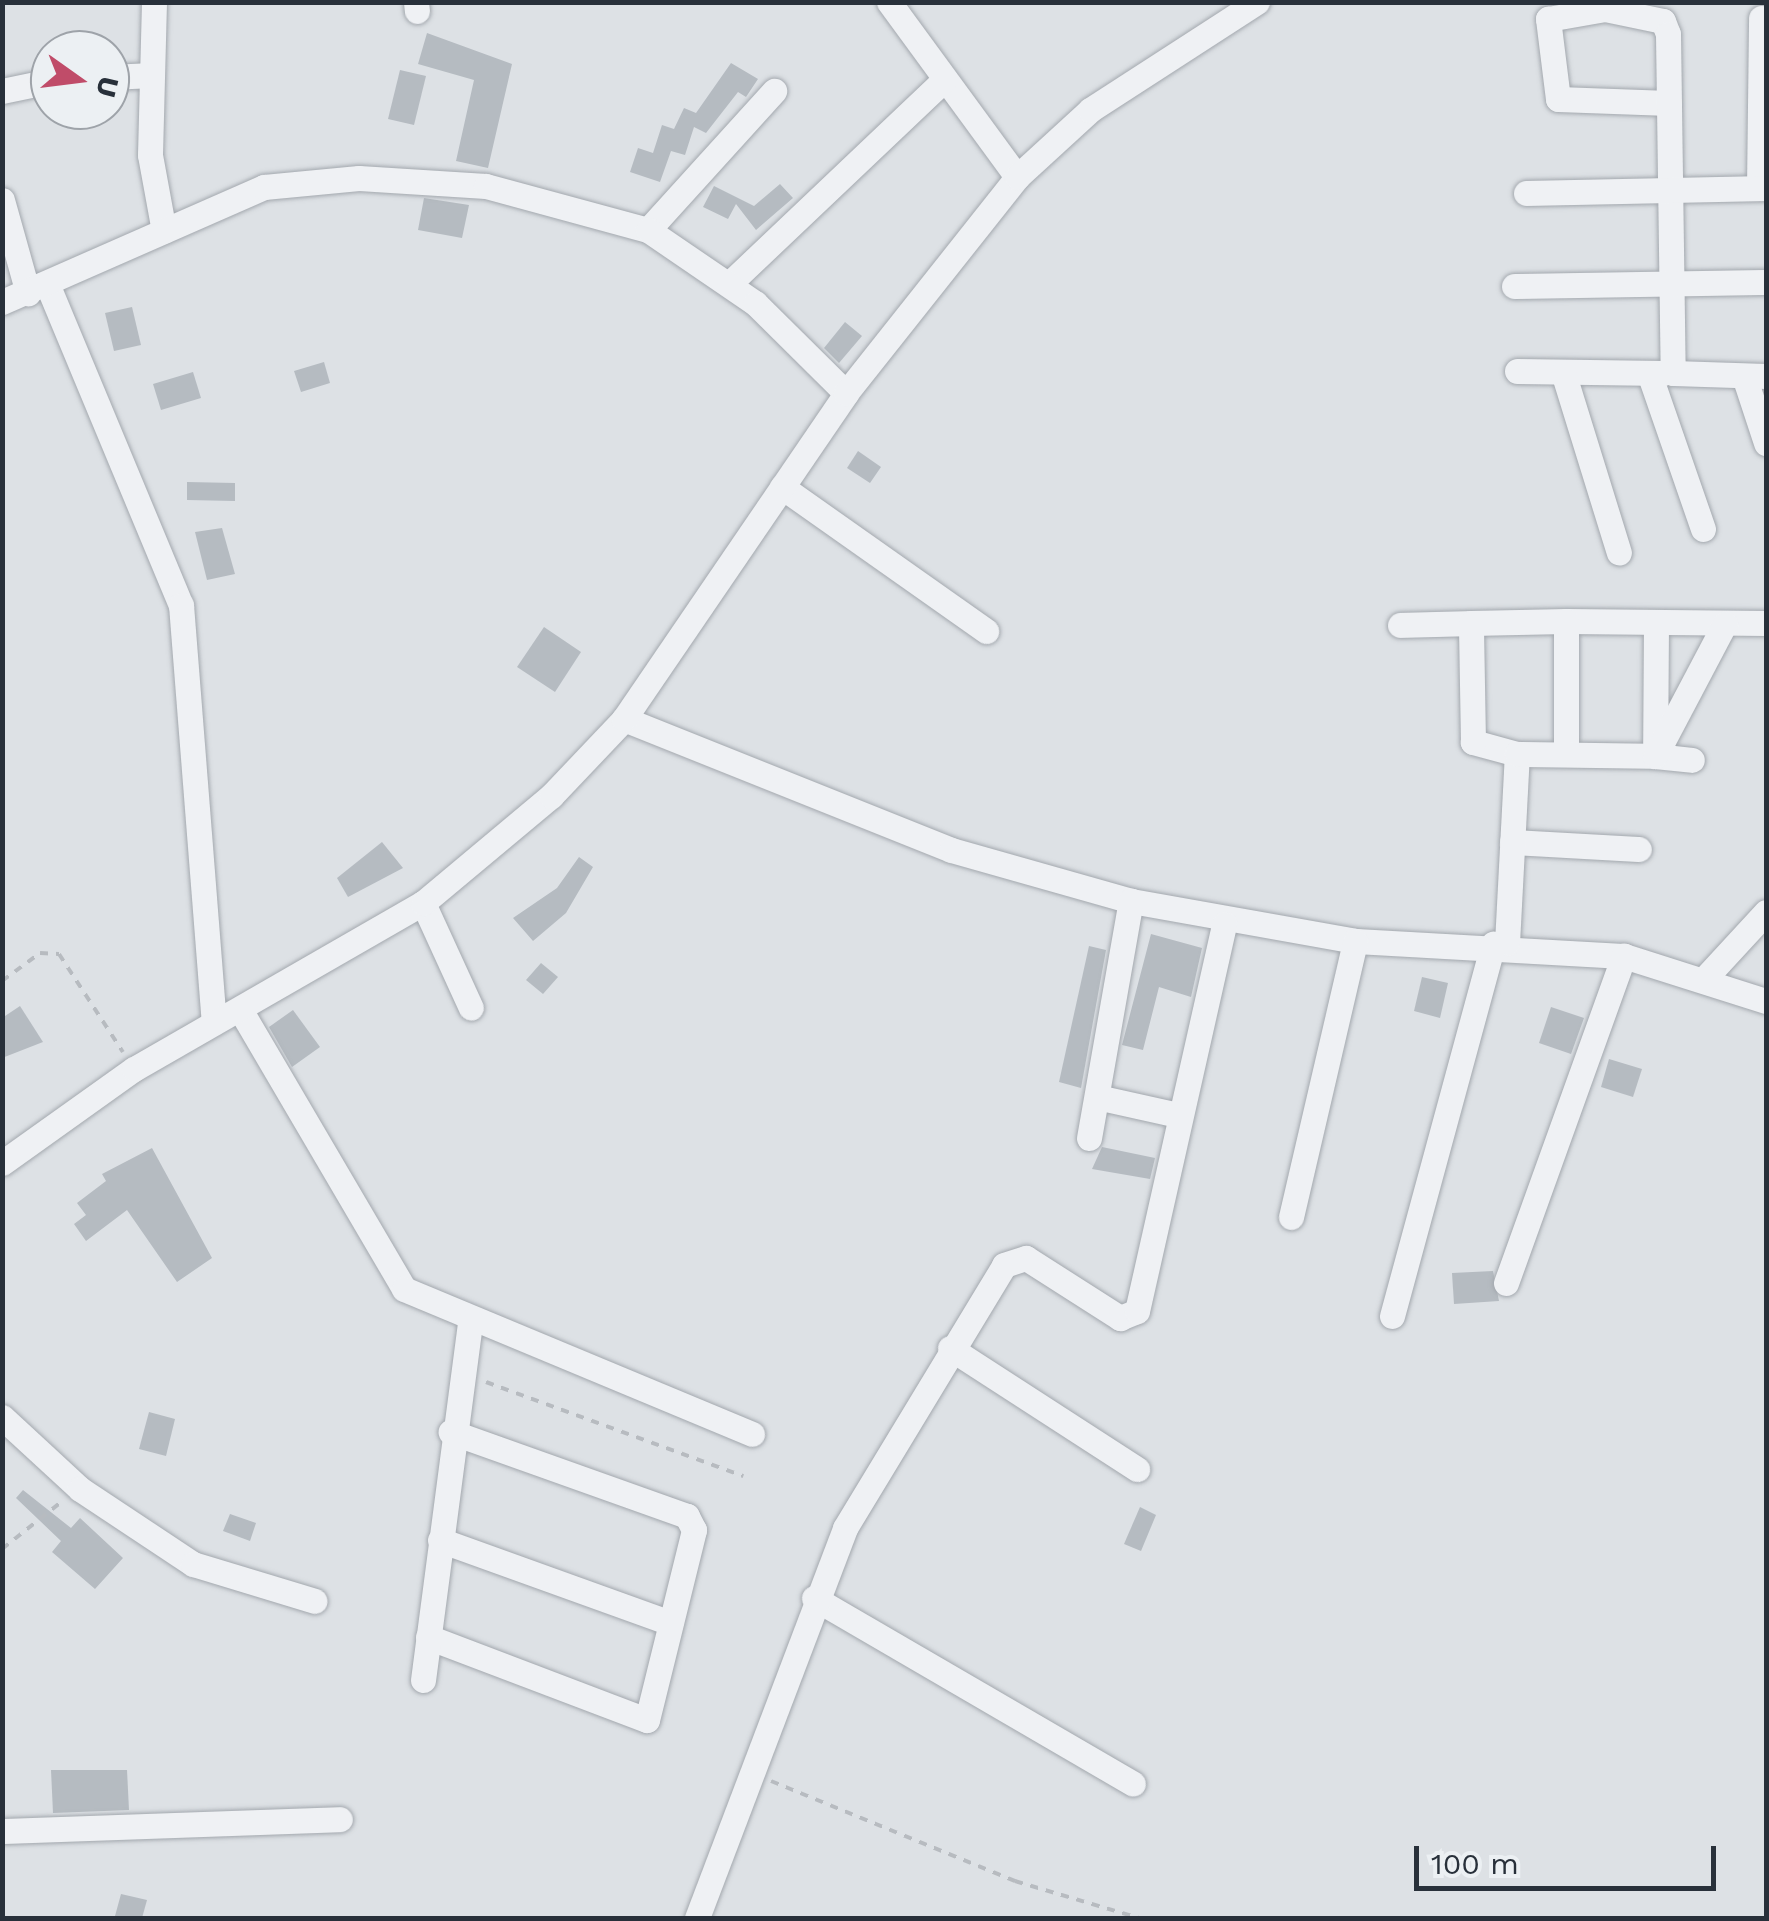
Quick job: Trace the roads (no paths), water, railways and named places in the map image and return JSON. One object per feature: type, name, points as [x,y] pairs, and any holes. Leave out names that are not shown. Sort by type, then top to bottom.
[{"type":"street","points":[[154,2],[150,155],[164,231]]},
{"type":"street","points":[[2,1163],[134,1068],[241,1011],[422,903],[536,809],[624,719],[846,392],[1016,177],[1078,119],[1257,2]]},
{"type":"street","points":[[891,3],[1016,177]]},
{"type":"street","points":[[1669,103],[1556,97],[1548,19],[1604,6],[1664,21],[1669,103],[1672,282],[1661,373],[1703,530]]},
{"type":"street","points":[[1526,193],[1763,188],[1761,18]]},
{"type":"street","points":[[130,77],[152,76]]},
{"type":"street","points":[[730,284],[945,79]]},
{"type":"street","points":[[2,91],[30,86]]},
{"type":"street","points":[[648,230],[774,92]]},
{"type":"street","points":[[2,302],[264,188],[359,178],[486,186],[648,230],[730,284],[846,392]]},
{"type":"street","points":[[2,200],[38,289],[182,605],[214,1022]]},
{"type":"street","points":[[1514,286],[1766,282]]},
{"type":"street","points":[[1516,372],[1755,376],[1766,443]]},
{"type":"street","points":[[1563,372],[1619,553]]},
{"type":"street","points":[[782,487],[986,631]]},
{"type":"street","points":[[1566,621],[1566,754]]},
{"type":"street","points":[[1400,625],[1566,621],[1766,623]]},
{"type":"street","points":[[1654,756],[1725,623]]},
{"type":"street","points":[[1471,624],[1473,742],[1516,754],[1692,760]]},
{"type":"street","points":[[1654,756],[1656,624]]},
{"type":"street","points":[[624,719],[951,850],[1224,924],[1355,940],[1500,943],[1624,956],[1706,977],[1766,1000]]},
{"type":"street","points":[[1392,1316],[1500,943],[1512,842],[1516,754]]},
{"type":"street","points":[[1512,842],[1639,850]]},
{"type":"street","points":[[1089,1138],[1131,901]]},
{"type":"street","points":[[422,903],[471,1008]]},
{"type":"street","points":[[1706,977],[1766,912]]},
{"type":"street","points":[[697,1918],[747,1772],[814,1598],[950,1348],[1015,1259],[1039,1262],[1120,1318],[1134,1314],[1224,924]]},
{"type":"street","points":[[1291,1217],[1355,940]]},
{"type":"street","points":[[1506,1283],[1624,956]]},
{"type":"street","points":[[241,1011],[404,1289],[470,1321],[752,1434]]},
{"type":"street","points":[[1097,1097],[1178,1115]]},
{"type":"street","points":[[423,1680],[458,1371],[470,1321]]},
{"type":"street","points":[[950,1348],[1137,1470]]},
{"type":"street","points":[[2,1417],[80,1490],[193,1564],[315,1601]]},
{"type":"street","points":[[428,1638],[647,1720],[693,1519],[451,1432]]},
{"type":"street","points":[[440,1540],[670,1624]]},
{"type":"street","points":[[814,1598],[1134,1784]]},
{"type":"street","points":[[2,1831],[340,1819]]}]
